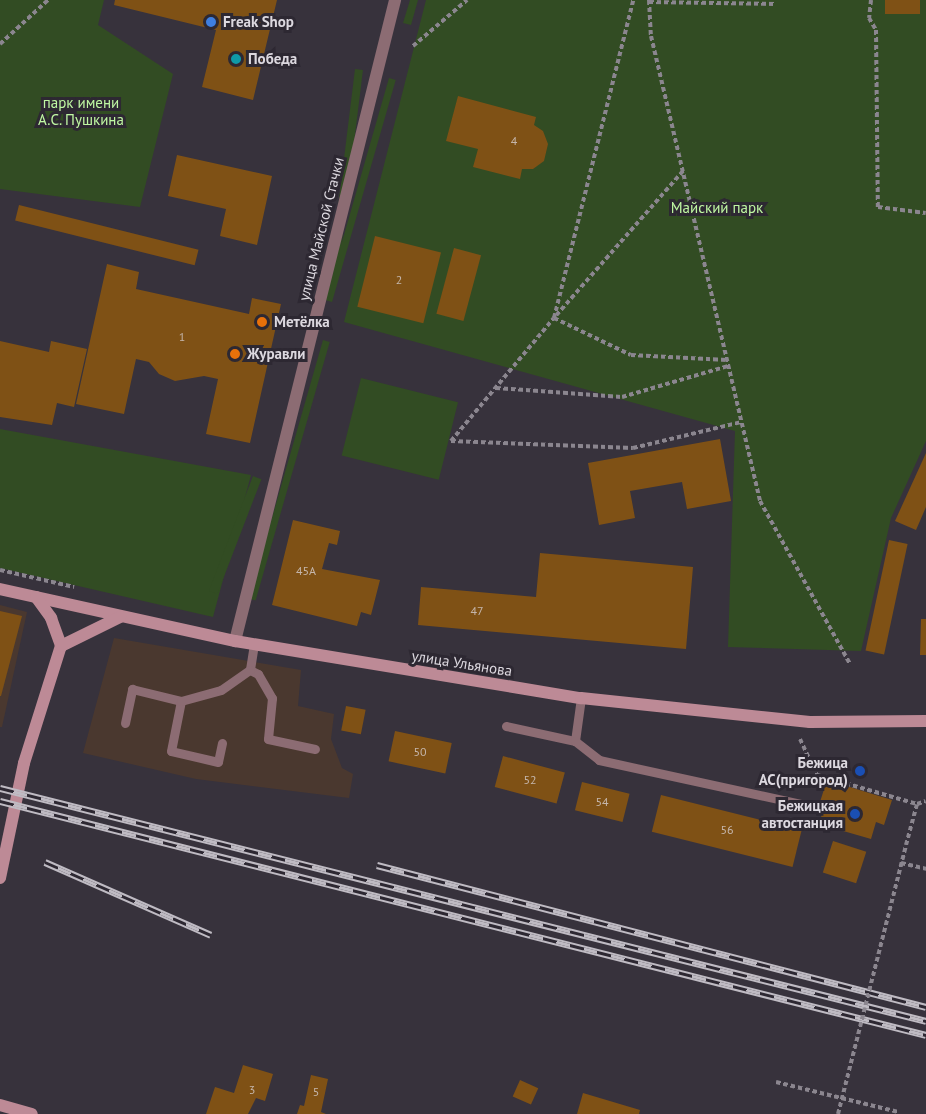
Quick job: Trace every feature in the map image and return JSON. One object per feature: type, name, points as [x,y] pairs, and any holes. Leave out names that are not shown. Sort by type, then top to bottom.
[{"type":"main road","name":"улица Ульянова","points":[[0,589],[235,641],[581,698],[810,722],[926,720]]},
{"type":"main road","points":[[0,878],[24,763],[63,645],[51,618],[36,597]]},
{"type":"main road","points":[[63,645],[120,617]]},
{"type":"main road","points":[[0,1106],[32,1114]]},
{"type":"street","name":"улица Майской Стачки","points":[[235,641],[395,0]]},
{"type":"lane","points":[[125,723],[132,690],[181,701],[221,690],[250,670],[254,644]]},
{"type":"lane","points":[[250,670],[258,674],[272,698],[268,739],[315,748]]},
{"type":"lane","points":[[575,741],[581,698]]},
{"type":"lane","points":[[181,701],[171,751],[218,762],[222,743]]},
{"type":"lane","points":[[506,726],[575,741],[599,760],[805,805]]},
{"type":"path","points":[[0,45],[48,0]]},
{"type":"path","points":[[413,46],[467,0]]},
{"type":"path","points":[[554,318],[633,0]]},
{"type":"path","points":[[772,0],[776,4],[649,1],[651,36],[759,501],[850,664]]},
{"type":"path","points":[[871,0],[869,18],[876,30],[878,207],[926,213]]},
{"type":"path","points":[[683,171],[554,318],[451,441],[633,448],[741,422]]},
{"type":"path","points":[[554,318],[631,355],[726,360]]},
{"type":"path","points":[[495,387],[622,397],[728,366]]},
{"type":"path","points":[[800,739],[817,775],[917,804],[926,801]]},
{"type":"path","points":[[838,1114],[917,804]]},
{"type":"path","points":[[902,863],[926,868]]},
{"type":"path","points":[[776,1082],[898,1112]]},
{"type":"shaded area","points":[[0,605],[27,612],[2,727],[0,727]]},
{"type":"shaded area","points":[[114,638],[301,670],[298,706],[334,714],[331,739],[342,768],[353,774],[349,798],[196,779],[83,753]]},
{"type":"green space","name":"парк имени А.С. Пушкина","points":[[0,0],[104,0],[98,25],[173,74],[140,207],[0,189]]},
{"type":"green space","points":[[410,0],[418,0],[411,25],[403,23]]},
{"type":"green space","name":"Майский парк","points":[[426,0],[926,0],[926,441],[891,518],[861,651],[728,647],[735,431],[344,322]]},
{"type":"green space","points":[[355,69],[363,70],[338,271],[330,270]]},
{"type":"green space","points":[[389,78],[396,80],[332,302],[325,300]]},
{"type":"green space","points":[[323,340],[330,342],[256,601],[249,599]]},
{"type":"green space","points":[[361,378],[458,402],[439,480],[342,456]]},
{"type":"green space","points":[[0,429],[251,475],[213,617],[0,568]]},
{"type":"green space","points":[[253,476],[261,479],[217,594],[209,591]]},
{"type":"building","name":"Победа","points":[[115,0],[277,0],[253,100],[202,87],[216,30],[114,5]]},
{"type":"building","points":[[885,0],[920,0],[920,14],[885,14]]},
{"type":"building","points":[[458,96],[536,117],[534,125],[543,131],[548,144],[544,161],[533,169],[522,169],[520,179],[473,167],[478,149],[446,141]]},
{"type":"building","points":[[177,155],[272,176],[257,245],[220,236],[226,209],[168,196]]},
{"type":"building","points":[[19,205],[199,250],[195,265],[15,221]]},
{"type":"building","points":[[375,236],[441,252],[423,323],[357,307]]},
{"type":"building","points":[[454,248],[481,255],[463,321],[436,314]]},
{"type":"building","points":[[107,264],[139,272],[136,289],[249,314],[252,298],[281,304],[250,443],[206,434],[218,379],[204,376],[175,381],[159,374],[149,362],[136,359],[124,414],[76,404]]},
{"type":"building","points":[[0,341],[49,352],[51,341],[87,349],[74,407],[57,403],[52,425],[0,417]]},
{"type":"building","points":[[720,439],[731,501],[687,509],[682,482],[630,491],[635,518],[599,525],[588,463]]},
{"type":"building","points":[[926,453],[926,507],[916,530],[895,521]]},
{"type":"building","points":[[293,520],[340,531],[337,545],[329,543],[322,569],[380,580],[371,615],[361,612],[357,626],[272,605]]},
{"type":"building","points":[[889,540],[908,544],[884,654],[866,651]]},
{"type":"building","points":[[540,553],[693,567],[686,649],[418,625],[421,587],[536,597]]},
{"type":"building","points":[[0,611],[22,616],[1,696],[0,696]]},
{"type":"building","points":[[921,619],[926,619],[926,655],[920,655]]},
{"type":"building","points":[[346,706],[366,710],[361,734],[341,731]]},
{"type":"building","points":[[395,731],[452,743],[445,773],[389,761]]},
{"type":"building","points":[[503,756],[565,773],[557,803],[495,787]]},
{"type":"building","name":"Бежицкая автостанция","points":[[827,780],[892,800],[884,825],[876,822],[871,839],[819,824],[824,807],[819,805]]},
{"type":"building","points":[[582,782],[630,794],[623,822],[575,810]]},
{"type":"building","points":[[661,795],[802,830],[792,867],[652,832]]},
{"type":"building","points":[[833,841],[866,852],[856,883],[823,872]]},
{"type":"building","points":[[243,1065],[273,1074],[265,1101],[256,1098],[248,1114],[206,1114],[215,1087],[234,1093]]},
{"type":"building","points":[[311,1075],[328,1079],[321,1112],[326,1114],[297,1114],[300,1105],[304,1106]]},
{"type":"building","points":[[520,1080],[538,1088],[531,1105],[513,1096]]},
{"type":"building","points":[[583,1093],[640,1110],[639,1114],[577,1114]]},
{"type":"railway","points":[[0,788],[926,1021]]},
{"type":"railway","points":[[0,801],[926,1035]]},
{"type":"railway","points":[[45,862],[211,935]]},
{"type":"railway","points":[[377,865],[926,1007]]},
{"type":"place","name":"Freak Shop","points":[[211,22]]},
{"type":"place","name":"Победа","points":[[236,59]]},
{"type":"place","name":"Метёлка","points":[[262,322]]},
{"type":"place","name":"Журавли","points":[[235,354]]},
{"type":"place","name":"Бежица АС(пригород)","points":[[860,771]]},
{"type":"place","name":"Бежицкая автостанция","points":[[855,814]]}]
